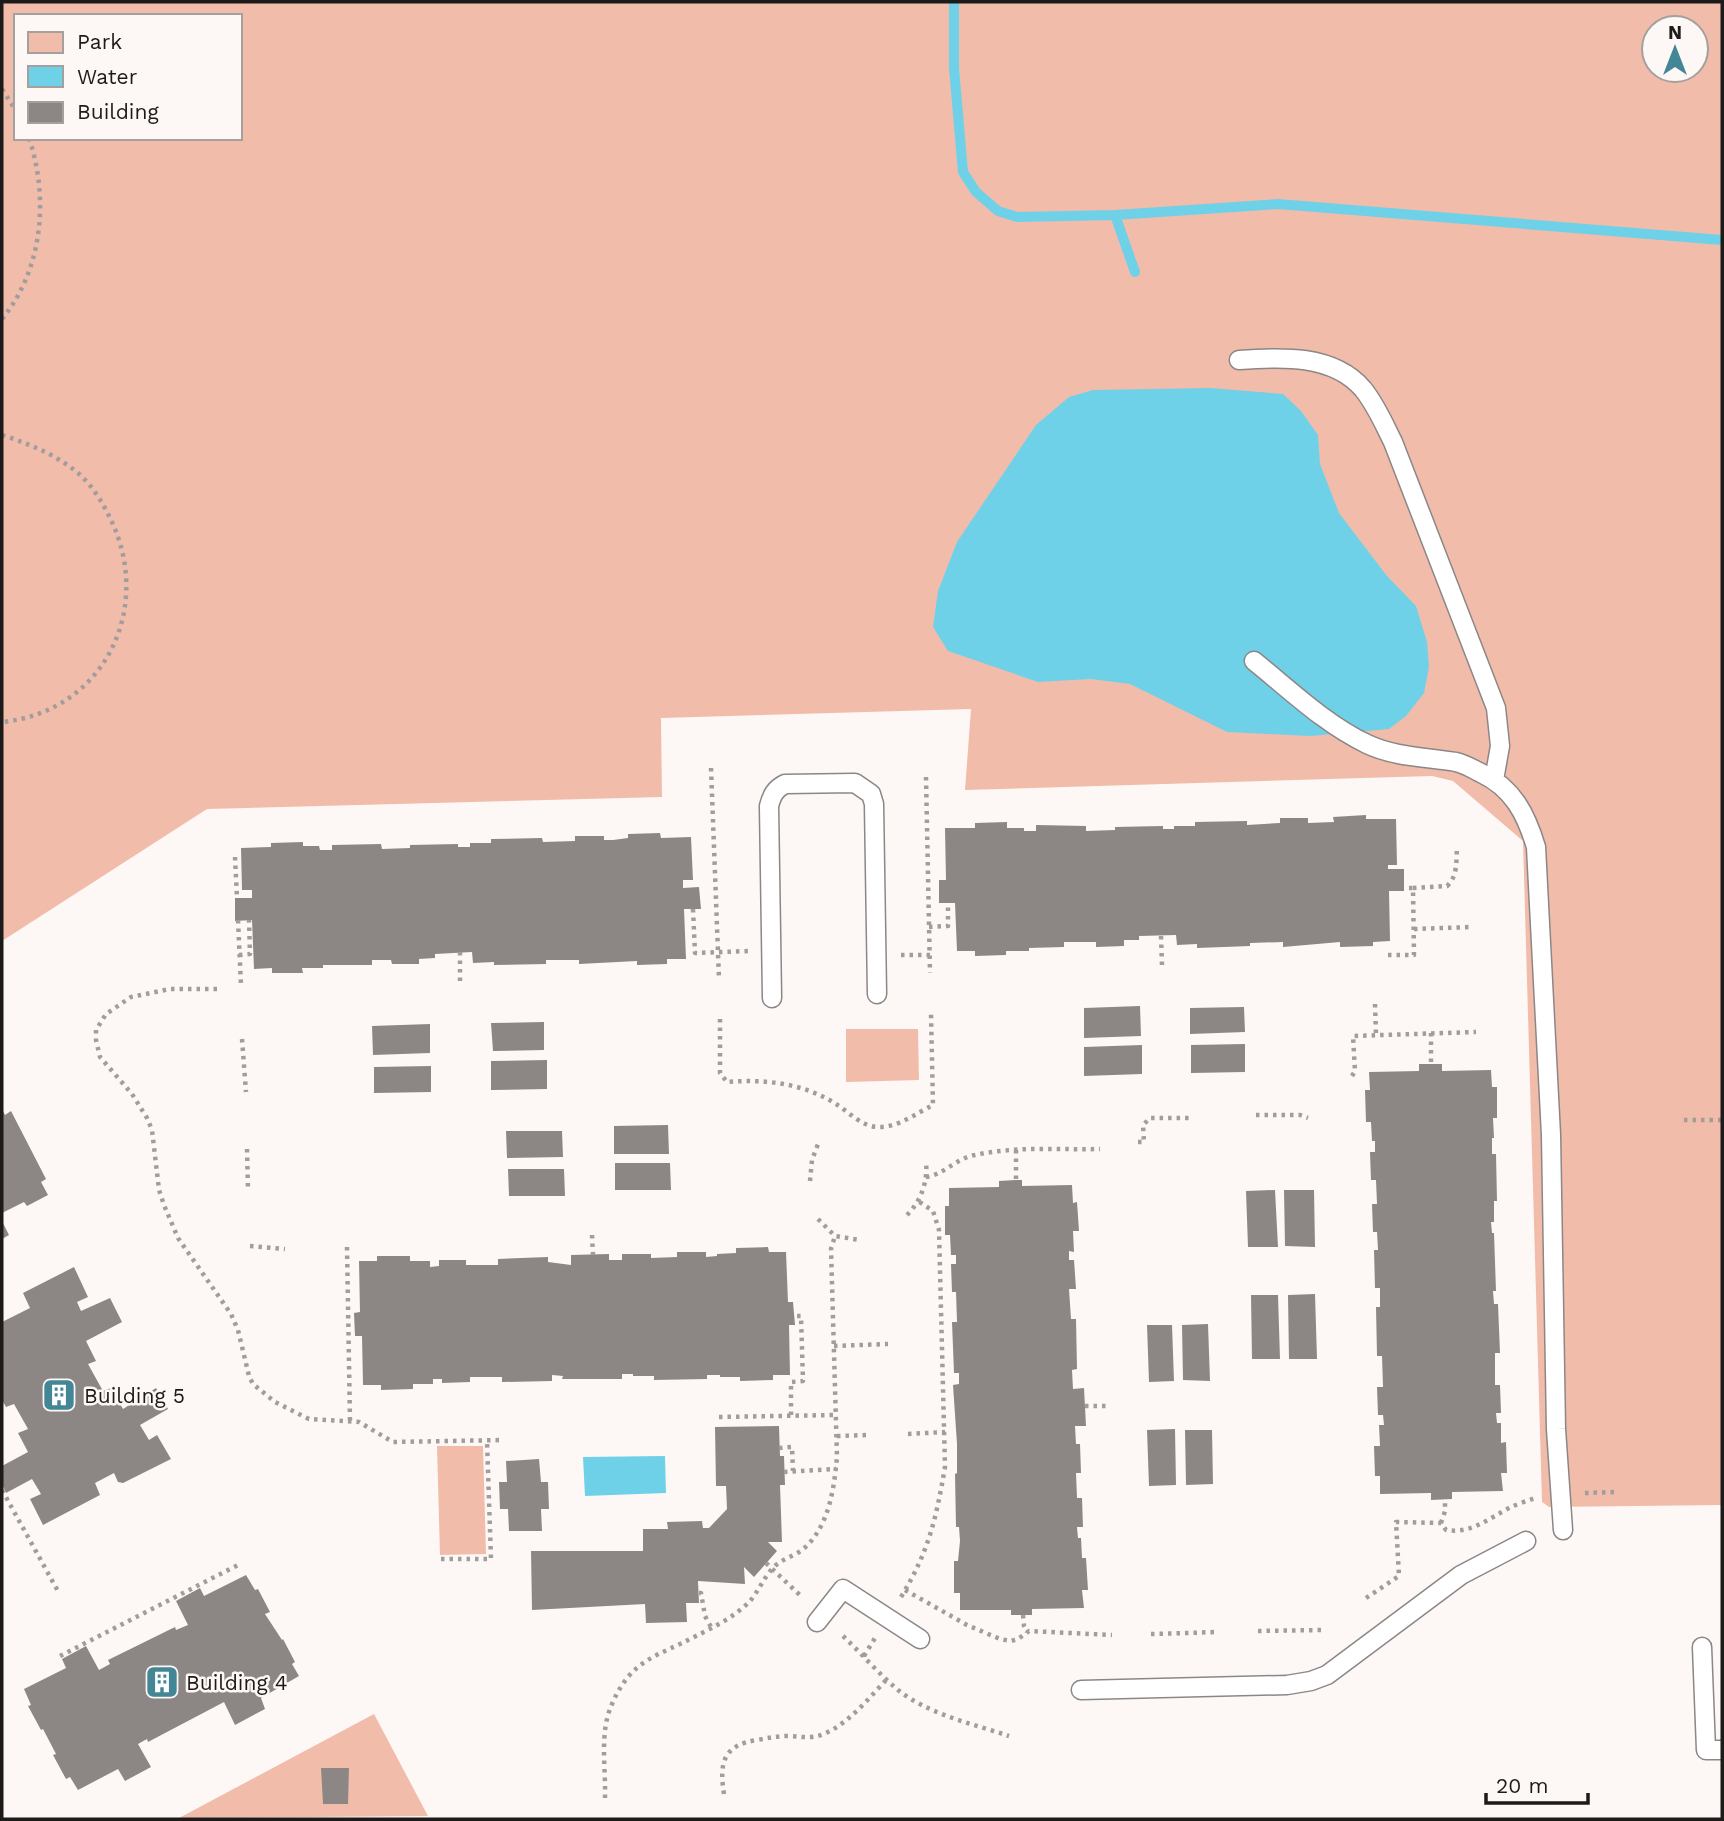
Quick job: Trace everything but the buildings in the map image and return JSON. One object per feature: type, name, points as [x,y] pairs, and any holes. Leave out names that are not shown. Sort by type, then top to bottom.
[{"type":"lane","points":[[1239,360],[1279,357],[1336,368],[1362,388],[1377,410],[1393,442],[1496,708],[1500,746],[1494,780]]},
{"type":"lane","points":[[1254,662],[1345,733],[1371,746],[1401,754],[1460,763],[1494,780],[1514,797],[1529,824],[1536,847],[1551,1135],[1556,1429],[1563,1530]]},
{"type":"lane","points":[[772,998],[769,806],[778,787],[785,784],[855,783],[871,794],[874,803],[877,994]]},
{"type":"lane","points":[[1081,1690],[1287,1685],[1311,1681],[1327,1675],[1461,1575],[1526,1541]]},
{"type":"lane","points":[[817,1622],[843,1589],[920,1639]]},
{"type":"lane","points":[[1702,1647],[1706,1750],[1722,1750]]},
{"type":"path","points":[[2,89],[14,108]]},
{"type":"path","points":[[2,319],[19,294],[34,256],[39,227],[40,179],[30,140]]},
{"type":"path","points":[[2,435],[47,452],[78,473],[90,485],[112,522],[127,569],[125,613],[103,664],[71,695],[50,708],[34,716],[2,722]]},
{"type":"path","points":[[711,768],[719,979]]},
{"type":"path","points":[[926,777],[930,973]]},
{"type":"path","points":[[1404,888],[1447,887],[1451,884],[1455,876],[1457,847]]},
{"type":"path","points":[[235,858],[237,898]]},
{"type":"path","points":[[1388,955],[1414,955],[1413,888]]},
{"type":"path","points":[[929,927],[948,926],[948,903]]},
{"type":"path","points":[[693,909],[695,953],[751,951]]},
{"type":"path","points":[[238,920],[241,985]]},
{"type":"path","points":[[239,955],[250,954],[249,920]]},
{"type":"path","points":[[1414,929],[1471,927]]},
{"type":"path","points":[[1161,936],[1162,965]]},
{"type":"path","points":[[460,952],[460,986]]},
{"type":"path","points":[[897,955],[930,955]]},
{"type":"path","points":[[1402,955],[1402,962]]},
{"type":"path","points":[[216,989],[170,989],[131,997],[117,1005],[100,1021],[96,1030],[97,1049],[100,1057],[132,1094],[147,1118],[152,1130],[159,1191],[164,1205],[178,1238],[231,1314],[253,1384],[275,1402],[309,1419],[365,1423],[393,1442],[504,1440]]},
{"type":"path","points":[[1375,1004],[1376,1035]]},
{"type":"path","points":[[720,1019],[720,1073],[727,1083],[755,1081],[786,1084],[815,1093],[846,1115],[879,1127],[903,1123],[933,1105],[931,1014]]},
{"type":"path","points":[[1352,1076],[1355,1070],[1353,1036],[1476,1032]]},
{"type":"path","points":[[1431,1033],[1431,1064]]},
{"type":"path","points":[[243,1039],[246,1092]]},
{"type":"path","points":[[1256,1115],[1300,1115],[1308,1118]]},
{"type":"path","points":[[1138,1142],[1144,1142],[1143,1125],[1150,1118],[1192,1118]]},
{"type":"path","points":[[1684,1120],[1722,1120]]},
{"type":"path","points":[[810,1181],[812,1160],[818,1144]]},
{"type":"path","points":[[247,1149],[248,1191]]},
{"type":"path","points":[[926,1177],[963,1157],[1016,1150],[1100,1149]]},
{"type":"path","points":[[1016,1150],[1016,1180]]},
{"type":"path","points":[[907,1215],[918,1201],[926,1177],[926,1161]]},
{"type":"path","points":[[899,1601],[921,1562],[933,1528],[944,1466],[939,1230],[933,1212],[918,1201]]},
{"type":"path","points":[[818,1219],[835,1237],[860,1240]]},
{"type":"path","points":[[592,1235],[593,1255]]},
{"type":"path","points":[[605,1798],[605,1724],[612,1702],[627,1676],[649,1658],[711,1627],[750,1601],[774,1568],[800,1551],[820,1527],[832,1494],[836,1469],[831,1249],[835,1237]]},
{"type":"path","points":[[250,1245],[285,1249]]},
{"type":"path","points":[[347,1247],[352,1323],[350,1422]]},
{"type":"path","points":[[792,1415],[792,1382],[803,1381],[801,1316],[794,1316]]},
{"type":"path","points":[[834,1346],[888,1344]]},
{"type":"path","points":[[1085,1406],[1106,1406]]},
{"type":"path","points":[[719,1417],[835,1415]]},
{"type":"path","points":[[908,1434],[945,1432]]},
{"type":"path","points":[[837,1436],[869,1435]]},
{"type":"path","points":[[441,1559],[491,1559],[488,1441]]},
{"type":"path","points":[[779,1448],[792,1447],[793,1471]]},
{"type":"path","points":[[784,1472],[836,1469]]},
{"type":"path","points":[[2,1490],[60,1593]]},
{"type":"path","points":[[1441,1523],[1446,1530],[1460,1532],[1479,1526],[1512,1506],[1542,1496],[1615,1492]]},
{"type":"path","points":[[1441,1523],[1445,1499]]},
{"type":"path","points":[[1366,1598],[1399,1576],[1396,1522],[1441,1523]]},
{"type":"path","points":[[766,1563],[805,1600]]},
{"type":"path","points":[[60,1656],[238,1565]]},
{"type":"path","points":[[905,1590],[967,1625],[1000,1639],[1011,1641],[1030,1631],[1112,1635]]},
{"type":"path","points":[[699,1593],[711,1627]]},
{"type":"path","points":[[1023,1615],[1027,1633]]},
{"type":"path","points":[[1258,1631],[1322,1630]]},
{"type":"path","points":[[1151,1634],[1218,1632]]},
{"type":"path","points":[[843,1636],[899,1690],[922,1704],[1009,1736]]},
{"type":"path","points":[[864,1656],[875,1638]]},
{"type":"path","points":[[724,1794],[722,1767],[733,1746],[767,1738],[804,1738],[829,1732],[866,1702],[887,1679]]},
{"type":"green space","points":[[2,2],[1722,2],[1722,1505],[1549,1507],[1542,1502],[1523,841],[1453,781],[1432,776],[965,790],[971,709],[661,718],[662,797],[207,809],[2,941]]},
{"type":"green space","points":[[846,1029],[918,1029],[919,1080],[846,1082]]},
{"type":"green space","points":[[437,1446],[483,1446],[486,1554],[440,1555]]},
{"type":"green space","points":[[374,1714],[428,1816],[179,1818]]},
{"type":"water","points":[[1210,388],[1283,394],[1301,411],[1318,435],[1320,464],[1339,513],[1387,576],[1416,606],[1427,642],[1429,667],[1424,693],[1406,716],[1389,729],[1310,736],[1227,732],[1130,684],[1091,679],[1038,682],[948,651],[933,627],[938,591],[957,542],[1036,425],[1069,397],[1093,390]]},
{"type":"water","points":[[665,1456],[666,1493],[585,1496],[583,1457]]},
{"type":"waterway","points":[[954,2],[954,68],[963,172],[976,192],[998,211],[1017,217],[1115,215],[1278,204],[1722,240]]},
{"type":"waterway","points":[[1115,215],[1135,272]]},
{"type":"place","name":"Building 5","points":[[59,1395]]},
{"type":"place","name":"Building 4","points":[[162,1682]]}]
